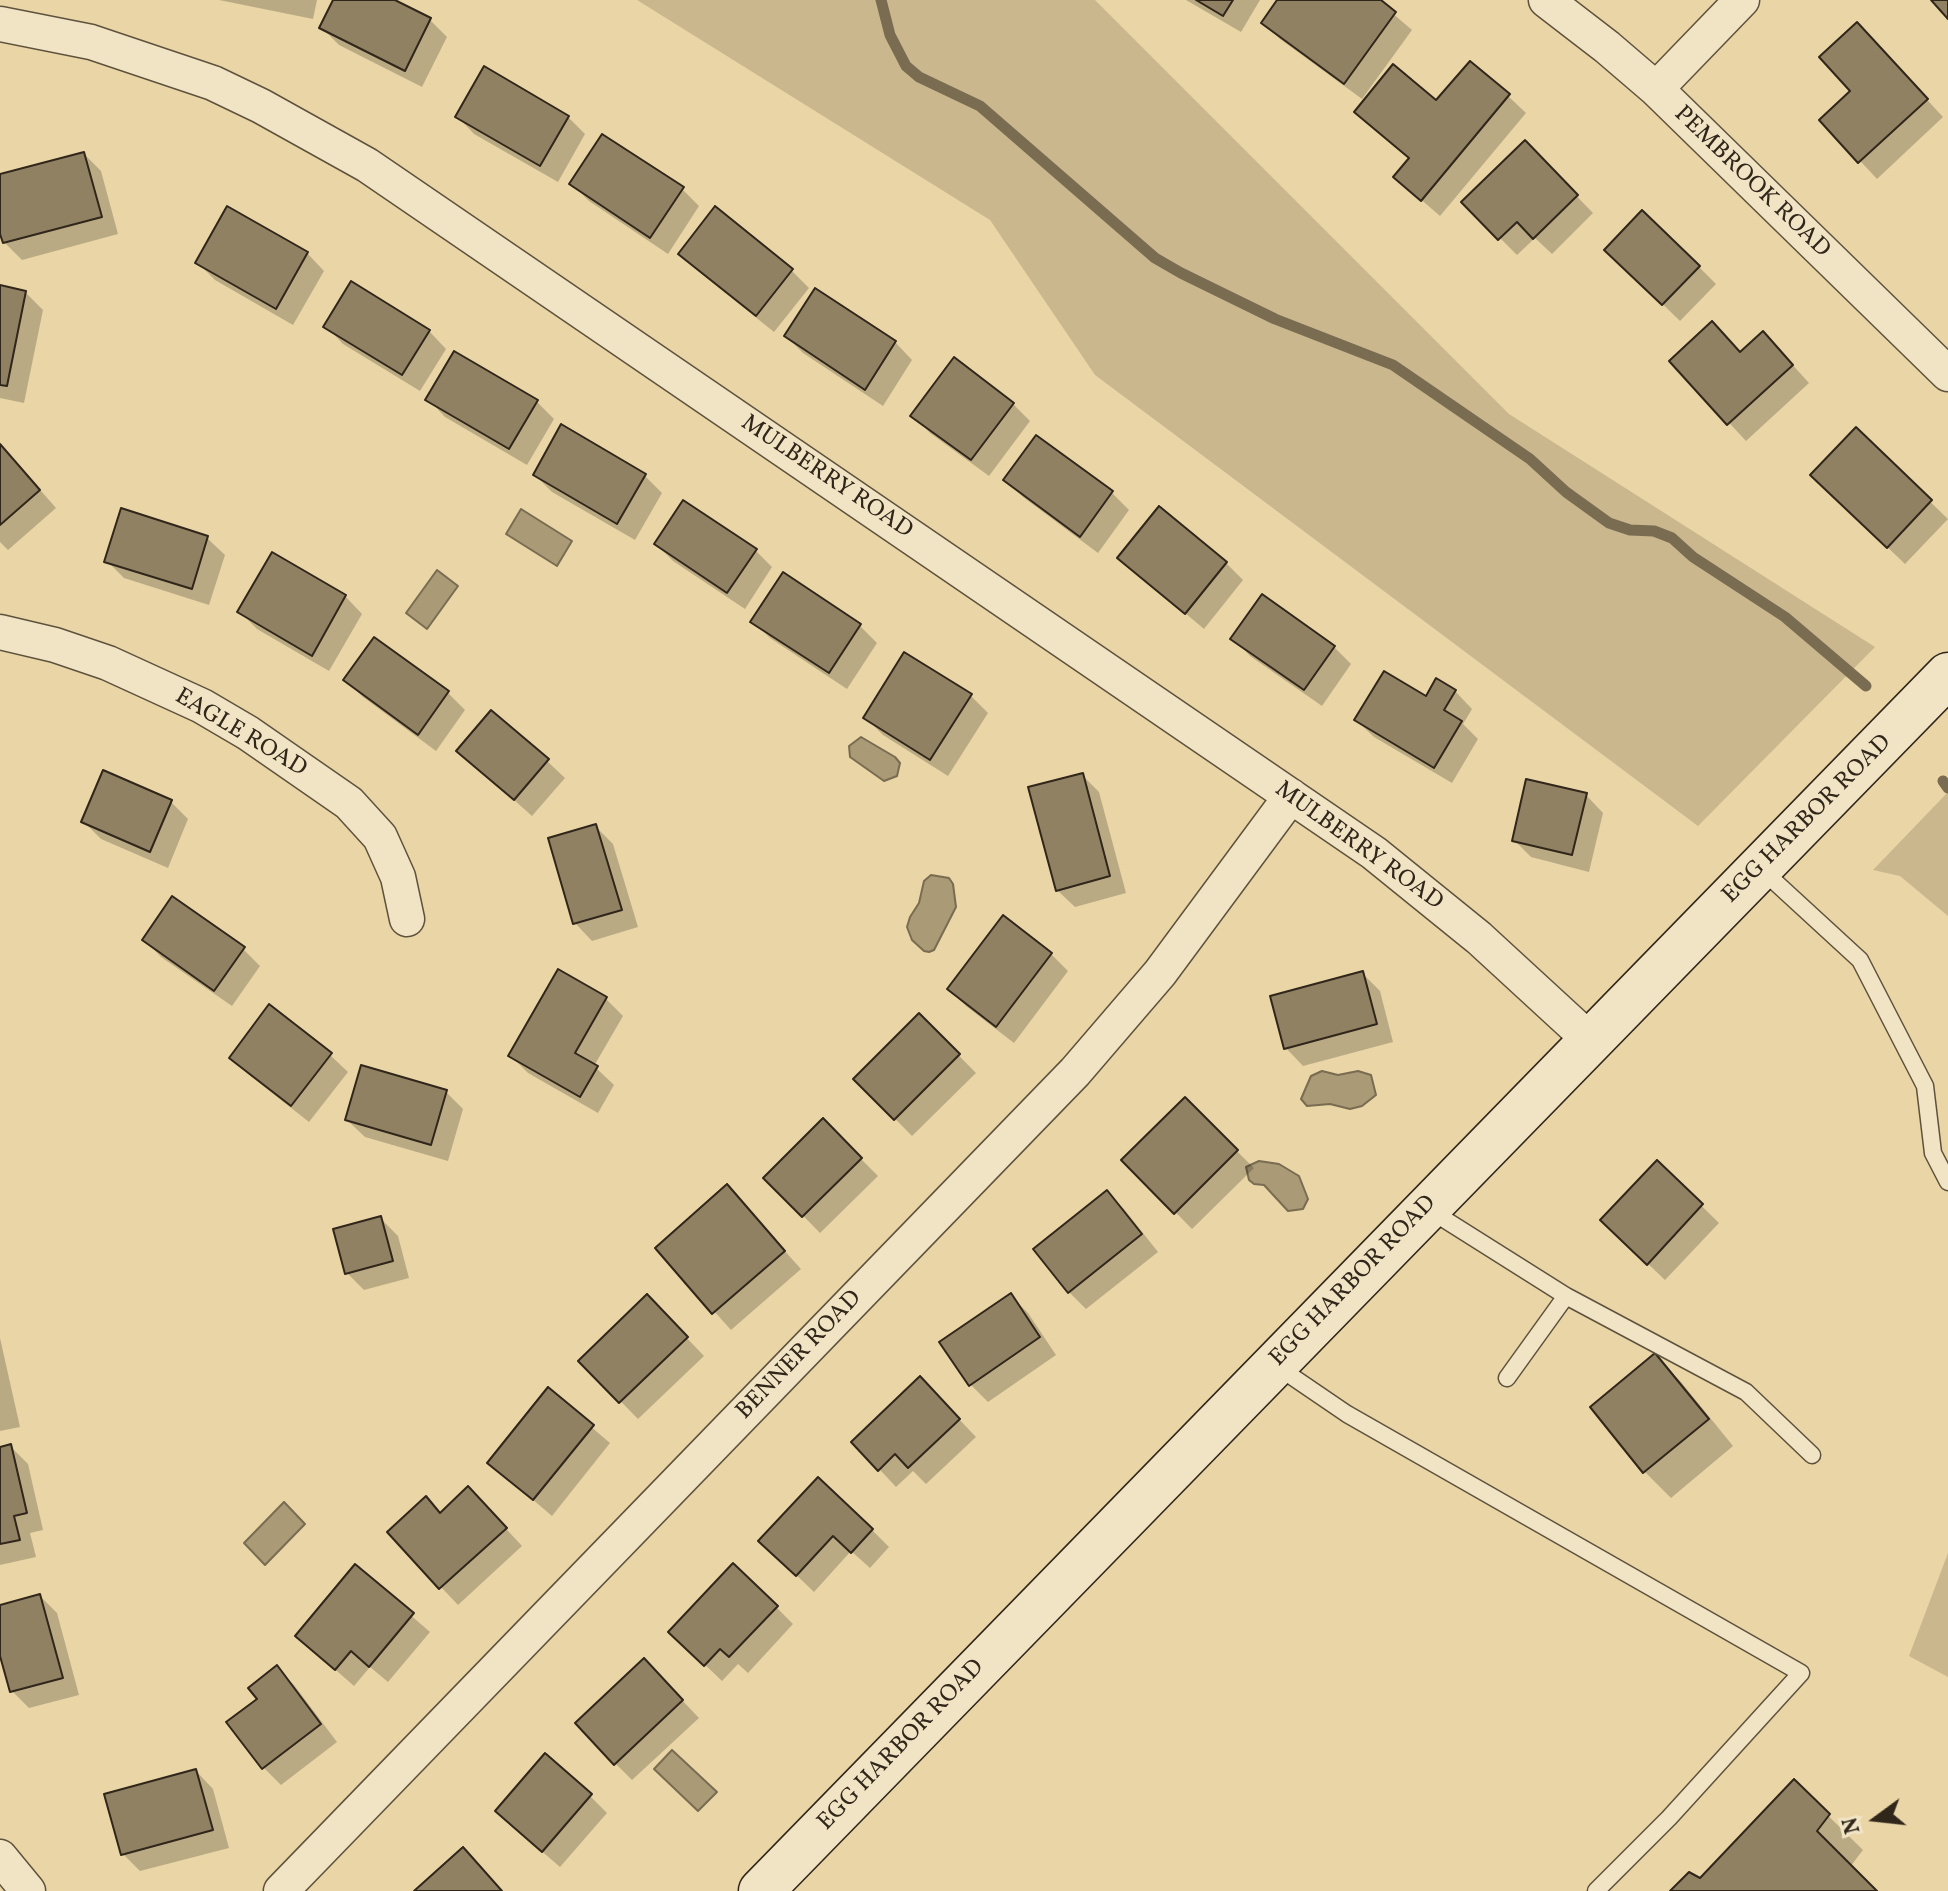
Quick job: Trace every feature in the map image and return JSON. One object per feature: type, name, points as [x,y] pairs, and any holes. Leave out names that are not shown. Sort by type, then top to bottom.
[{"type":"main road","name":"EGG HARBOR ROAD","points":[[761,1891],[1948,675]]},
{"type":"street","name":"PEMBROOK ROAD","points":[[1546,0],[1656,89],[1948,374]]},
{"type":"street","points":[[1656,89],[1742,0]]},
{"type":"street","name":"MULBERRY ROAD","points":[[0,24],[91,42],[213,83],[367,165],[1374,853],[1479,938],[1591,1041]]},
{"type":"street","name":"EAGLE ROAD","points":[[0,632],[55,645],[108,663],[202,706],[248,733],[328,788],[349,803],[380,837],[398,877],[407,919]]},
{"type":"street","name":"BENNER ROAD","points":[[281,1891],[1075,1072],[1160,973],[1291,796]]},
{"type":"street","points":[[0,1857],[28,1891]]},
{"type":"lane","points":[[1760,868],[1860,960],[1925,1086],[1933,1153],[1948,1182]]},
{"type":"lane","points":[[1427,1209],[1566,1296],[1746,1392],[1812,1455]]},
{"type":"lane","points":[[1507,1378],[1566,1296]]},
{"type":"lane","points":[[1274,1364],[1347,1414],[1801,1673],[1675,1811],[1596,1891]]},
{"type":"shaded area","points":[[637,0],[1095,0],[1509,414],[1875,647],[1698,826],[1095,375],[990,220]]},
{"type":"shaded area","points":[[521,509],[572,541],[557,566],[506,534]]},
{"type":"shaded area","points":[[437,570],[458,586],[427,629],[406,613]]},
{"type":"shaded area","points":[[861,737],[895,757],[900,763],[897,776],[884,781],[850,757],[849,746]]},
{"type":"shaded area","points":[[1948,792],[1948,916],[1900,876],[1873,870]]},
{"type":"shaded area","points":[[931,875],[949,878],[953,884],[956,907],[934,950],[929,952],[912,940],[907,927],[919,903],[924,881]]},
{"type":"shaded area","points":[[1322,1071],[1338,1075],[1358,1071],[1371,1075],[1376,1095],[1362,1106],[1350,1109],[1330,1104],[1307,1106],[1301,1099],[1311,1076]]},
{"type":"shaded area","points":[[1259,1161],[1279,1164],[1299,1176],[1308,1199],[1303,1209],[1288,1211],[1264,1185],[1249,1180],[1246,1167]]},
{"type":"shaded area","points":[[284,1502],[305,1524],[265,1565],[244,1543]]},
{"type":"shaded area","points":[[1948,1553],[1948,1677],[1909,1656]]},
{"type":"shaded area","points":[[672,1750],[717,1792],[698,1811],[654,1769]]},
{"type":"building","points":[[333,0],[395,0],[431,18],[405,71],[319,28]]},
{"type":"building","points":[[1196,0],[1233,0],[1223,16]]},
{"type":"building","points":[[1277,0],[1381,0],[1396,12],[1344,84],[1261,23]]},
{"type":"building","points":[[1931,0],[1948,0],[1948,19]]},
{"type":"building","points":[[1857,22],[1928,99],[1858,163],[1819,120],[1850,91],[1819,57]]},
{"type":"building","points":[[1470,61],[1510,94],[1421,201],[1393,177],[1409,158],[1354,112],[1393,64],[1436,100]]},
{"type":"building","points":[[484,66],[569,116],[540,166],[455,117]]},
{"type":"building","points":[[602,134],[684,187],[650,238],[569,184]]},
{"type":"building","points":[[1525,140],[1578,195],[1533,239],[1517,222],[1498,240],[1461,202]]},
{"type":"building","points":[[84,152],[102,217],[3,243],[0,234],[0,174]]},
{"type":"building","points":[[227,206],[308,252],[276,309],[195,263]]},
{"type":"building","points":[[715,206],[793,269],[756,316],[678,254]]},
{"type":"building","points":[[1642,210],[1700,266],[1662,305],[1604,250]]},
{"type":"building","points":[[351,281],[430,330],[402,375],[323,327]]},
{"type":"building","points":[[0,285],[26,291],[7,386],[0,385]]},
{"type":"building","points":[[815,288],[896,341],[865,390],[784,336]]},
{"type":"building","points":[[1712,321],[1740,352],[1763,331],[1793,365],[1727,425],[1669,361]]},
{"type":"building","points":[[454,351],[538,400],[509,449],[425,400]]},
{"type":"building","points":[[954,357],[1014,403],[971,460],[910,416]]},
{"type":"building","points":[[561,424],[646,474],[617,524],[533,475]]},
{"type":"building","points":[[1856,427],[1932,500],[1887,548],[1810,475]]},
{"type":"building","points":[[1036,435],[1113,491],[1080,537],[1003,480]]},
{"type":"building","points":[[0,444],[40,490],[0,525]]},
{"type":"building","points":[[683,500],[757,549],[727,593],[654,544]]},
{"type":"building","points":[[1159,506],[1227,562],[1185,614],[1117,558]]},
{"type":"building","points":[[121,508],[208,536],[192,589],[104,562]]},
{"type":"building","points":[[272,552],[346,595],[312,656],[237,612]]},
{"type":"building","points":[[783,572],[861,624],[829,673],[750,622]]},
{"type":"building","points":[[1262,594],[1335,646],[1304,690],[1230,639]]},
{"type":"building","points":[[374,637],[449,691],[418,735],[343,680]]},
{"type":"building","points":[[904,652],[972,694],[930,760],[863,718]]},
{"type":"building","points":[[1384,671],[1426,696],[1436,678],[1456,690],[1444,710],[1462,721],[1434,768],[1354,720]]},
{"type":"building","points":[[491,710],[549,759],[514,800],[456,751]]},
{"type":"building","points":[[103,770],[172,800],[150,852],[81,822]]},
{"type":"building","points":[[1083,773],[1110,876],[1056,891],[1028,787]]},
{"type":"building","points":[[1526,779],[1587,793],[1572,855],[1512,841]]},
{"type":"building","points":[[596,824],[622,910],[573,924],[548,838]]},
{"type":"building","points":[[172,896],[245,947],[214,991],[142,940]]},
{"type":"building","points":[[1003,915],[1052,953],[996,1027],[947,989]]},
{"type":"building","points":[[558,969],[607,997],[575,1053],[598,1066],[580,1097],[508,1056]]},
{"type":"building","points":[[1363,971],[1377,1024],[1284,1049],[1270,996]]},
{"type":"building","points":[[269,1004],[332,1053],[291,1106],[229,1058]]},
{"type":"building","points":[[919,1013],[960,1054],[894,1120],[853,1079]]},
{"type":"building","points":[[361,1065],[447,1090],[431,1145],[345,1120]]},
{"type":"building","points":[[1185,1097],[1238,1150],[1174,1214],[1121,1160]]},
{"type":"building","points":[[823,1118],[862,1158],[802,1217],[763,1178]]},
{"type":"building","points":[[1657,1160],[1703,1204],[1647,1265],[1600,1220]]},
{"type":"building","points":[[727,1184],[785,1251],[712,1314],[655,1248]]},
{"type":"building","points":[[1107,1190],[1142,1234],[1068,1293],[1033,1249]]},
{"type":"building","points":[[381,1216],[393,1261],[345,1274],[333,1229]]},
{"type":"building","points":[[1011,1293],[1040,1337],[969,1386],[939,1342]]},
{"type":"building","points":[[647,1294],[688,1337],[619,1403],[578,1361]]},
{"type":"building","points":[[1655,1353],[1709,1419],[1643,1473],[1590,1407]]},
{"type":"building","points":[[920,1376],[960,1419],[908,1468],[895,1454],[878,1471],[851,1442]]},
{"type":"building","points":[[548,1387],[594,1425],[533,1500],[487,1463]]},
{"type":"building","points":[[11,1444],[27,1513],[14,1516],[20,1540],[0,1544],[0,1447]]},
{"type":"building","points":[[818,1477],[873,1529],[851,1553],[833,1536],[796,1576],[758,1541]]},
{"type":"building","points":[[468,1486],[507,1528],[439,1589],[387,1532],[426,1496],[440,1513]]},
{"type":"building","points":[[733,1563],[778,1606],[729,1657],[720,1649],[704,1666],[668,1632]]},
{"type":"building","points":[[355,1564],[414,1613],[369,1667],[351,1651],[335,1670],[295,1636]]},
{"type":"building","points":[[40,1594],[63,1678],[10,1692],[0,1656],[0,1605]]},
{"type":"building","points":[[644,1658],[683,1700],[614,1765],[575,1723]]},
{"type":"building","points":[[277,1665],[321,1724],[262,1769],[226,1722],[257,1699],[248,1688]]},
{"type":"building","points":[[545,1753],[592,1794],[542,1852],[495,1811]]},
{"type":"building","points":[[196,1769],[213,1830],[121,1855],[104,1794]]},
{"type":"building","points":[[1794,1779],[1830,1814],[1817,1831],[1877,1891],[1670,1891],[1689,1872],[1700,1878]]},
{"type":"building","points":[[463,1847],[502,1891],[414,1891]]},
{"type":"waterway","points":[[881,0],[890,35],[906,66],[919,77],[980,106],[1155,258],[1275,319],[1393,365],[1530,459],[1566,492],[1609,523],[1630,530],[1654,531],[1672,538],[1693,557],[1785,617],[1866,686]]},
{"type":"waterway","points":[[1943,781],[1948,788]]}]
